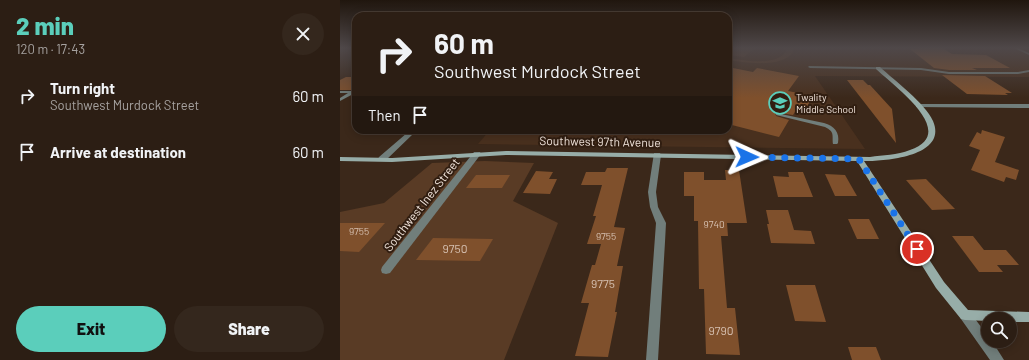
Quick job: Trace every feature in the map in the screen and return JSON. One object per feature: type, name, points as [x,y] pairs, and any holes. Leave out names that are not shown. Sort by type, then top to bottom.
[{"type":"street","points":[[878,68],[918,106],[1029,106]]},
{"type":"street","name":"Southwest 97th Avenue","points":[[340,159],[382,160],[515,153],[859,159],[900,156],[912,153],[925,145],[931,137],[932,129],[929,121],[918,106]]},
{"type":"street","points":[[382,160],[410,134]]},
{"type":"street","name":"Southwest Inez Street","points":[[386,270],[476,154]]},
{"type":"street","points":[[652,360],[660,235],[660,223],[654,207],[652,192],[657,155]]},
{"type":"street","points":[[859,159],[940,285],[965,315],[998,360]]},
{"type":"street","points":[[965,315],[1029,317]]},
{"type":"lane","points":[[810,67],[921,69],[949,73],[1018,74],[1029,71]]},
{"type":"lane","points":[[340,92],[352,91]]},
{"type":"lane","points":[[340,100],[352,93]]},
{"type":"lane","points":[[778,114],[824,124],[831,127],[835,132],[835,143]]},
{"type":"shaded area","name":"Twality Middle School","points":[[732,65],[1029,65],[1029,77],[815,76],[865,149],[478,144],[487,134],[732,134]]},
{"type":"shaded area","points":[[485,161],[534,163],[513,201],[558,223],[504,360],[340,360],[340,212],[384,203],[432,163]]},
{"type":"building","points":[[930,65],[1004,65],[1010,68],[972,68],[977,70],[949,70],[934,68]]},
{"type":"building","points":[[732,68],[753,72],[757,68],[799,76],[788,91],[813,96],[804,112],[796,110],[793,115],[775,112],[776,116],[789,120],[779,137],[732,125]]},
{"type":"building","points":[[942,75],[985,76],[1012,93],[1005,93],[1008,95],[967,94]]},
{"type":"building","points":[[346,77],[352,77],[352,90],[340,90],[340,80]]},
{"type":"building","points":[[847,80],[863,80],[870,85],[892,109],[896,143]]},
{"type":"building","points":[[982,130],[1005,137],[995,162],[1019,170],[1016,180],[1006,177],[1004,182],[971,170],[980,150],[969,146],[977,132],[981,134]]},
{"type":"building","points":[[607,168],[628,168],[614,227],[625,228],[617,266],[623,266],[615,312],[617,312],[608,357],[575,356],[589,303],[581,303],[592,265],[595,265],[601,244],[587,244],[596,216],[593,216],[602,185],[581,185],[586,172],[605,172]]},
{"type":"building","points":[[725,170],[739,170],[747,223],[727,223],[728,236],[721,236],[727,308],[735,308],[740,355],[706,354],[704,289],[699,289],[698,221],[694,221],[694,196],[684,196],[684,172],[704,172],[704,180],[726,180]]},
{"type":"building","points":[[536,171],[553,172],[549,179],[557,179],[550,194],[523,193]]},
{"type":"building","points":[[788,172],[803,172],[813,197],[778,197],[773,176],[789,177]]},
{"type":"building","points":[[825,174],[845,175],[857,196],[835,196]]},
{"type":"building","points":[[476,175],[510,175],[502,188],[466,188]]},
{"type":"building","points":[[926,179],[955,209],[932,210],[906,180]]},
{"type":"building","points":[[766,210],[788,210],[794,230],[811,231],[815,244],[771,243]]},
{"type":"building","points":[[848,219],[869,219],[879,239],[857,239]]},
{"type":"building","points":[[340,223],[385,223],[359,252],[340,251]]},
{"type":"building","points":[[952,236],[973,236],[984,250],[1006,250],[1019,265],[997,265],[1003,272],[979,272]]},
{"type":"building","points":[[433,238],[493,239],[480,261],[416,260]]},
{"type":"building","points":[[786,285],[815,285],[826,322],[795,321]]},
{"type":"building","points":[[848,347],[876,347],[881,360],[852,360]]},
{"type":"place","name":"Twality Middle School","points":[[780,103]]},
{"type":"route","points":[[747,157],[859,159],[917,249]]}]
